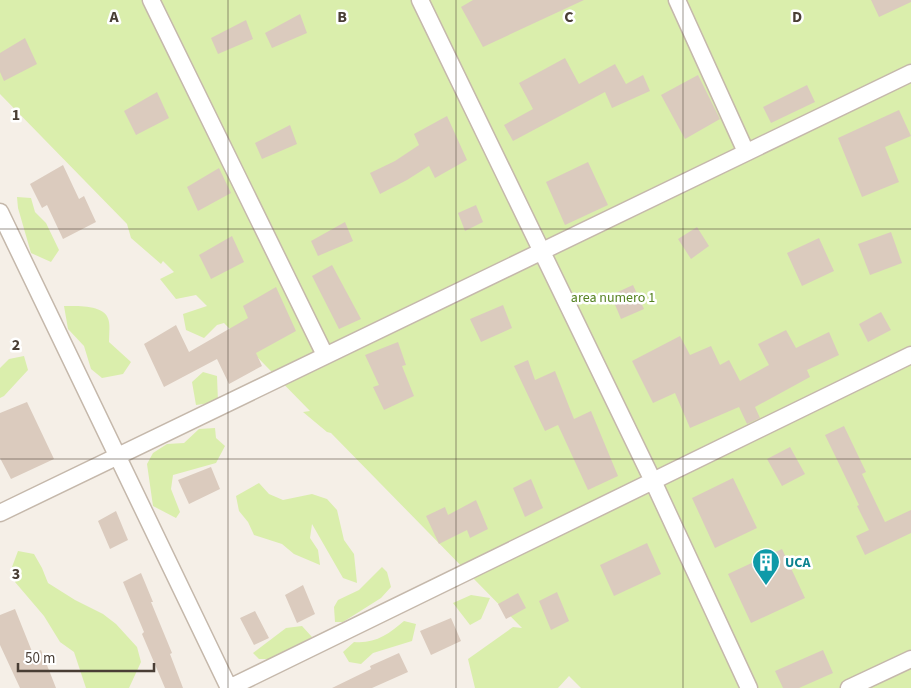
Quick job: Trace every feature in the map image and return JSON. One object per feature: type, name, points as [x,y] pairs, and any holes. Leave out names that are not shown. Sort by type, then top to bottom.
[{"type":"street","points":[[151,0],[325,355]]},
{"type":"street","points":[[420,0],[653,481],[749,688]]},
{"type":"street","points":[[677,0],[746,152]]},
{"type":"street","points":[[0,513],[911,73]]},
{"type":"street","points":[[2,221],[228,688],[911,355]]},
{"type":"street","points":[[849,688],[911,659]]},
{"type":"green space","name":"area numero 1","points":[[0,0],[911,0],[911,688],[581,688],[569,676],[558,688],[475,688],[468,659],[513,627],[522,628],[331,433],[327,432],[303,412],[310,411],[224,323],[217,325],[204,338],[186,330],[183,314],[207,306],[196,295],[176,299],[160,279],[174,272],[163,261],[161,264],[131,238],[127,224],[0,94]]},
{"type":"green space","points":[[17,197],[31,198],[35,212],[46,223],[59,250],[51,262],[31,253],[18,208]]},
{"type":"green space","points":[[64,306],[91,307],[103,312],[107,316],[109,342],[131,362],[123,374],[102,378],[91,369],[84,346],[68,329]]},
{"type":"green space","points":[[24,356],[28,370],[0,398],[0,368],[9,359]]},
{"type":"green space","points":[[203,372],[217,376],[218,402],[196,405],[192,382]]},
{"type":"green space","points":[[215,428],[216,438],[225,446],[216,463],[173,475],[171,489],[180,512],[176,518],[153,506],[147,464],[153,453],[167,444],[184,443],[199,429]]},
{"type":"green space","points":[[259,483],[269,494],[283,500],[312,494],[327,499],[337,510],[344,540],[354,554],[357,583],[343,578],[312,524],[310,538],[318,550],[320,565],[294,554],[282,544],[254,535],[248,522],[239,511],[236,496]]},
{"type":"green space","points":[[18,551],[34,554],[48,583],[75,600],[103,614],[116,624],[137,647],[141,662],[129,688],[86,688],[74,652],[60,642],[44,616],[15,582],[12,567]]},
{"type":"green space","points":[[382,567],[387,572],[391,587],[381,598],[343,622],[335,622],[334,607],[338,600],[359,590]]},
{"type":"green space","points":[[471,595],[490,598],[481,619],[470,625],[453,603]]},
{"type":"green space","points":[[404,621],[416,624],[412,641],[373,653],[361,664],[349,662],[343,652],[354,642],[375,640]]},
{"type":"green space","points":[[302,626],[312,637],[273,659],[259,659],[253,653],[286,628]]},
{"type":"building","points":[[473,0],[584,0],[483,47],[461,7]]},
{"type":"building","points":[[871,0],[911,0],[911,2],[879,17]]},
{"type":"building","points":[[300,14],[307,33],[272,48],[265,33]]},
{"type":"building","points":[[246,20],[253,39],[218,54],[211,38]]},
{"type":"building","points":[[25,38],[37,64],[4,81],[0,72],[0,53]]},
{"type":"building","points":[[565,58],[579,84],[615,64],[626,84],[643,75],[650,91],[612,108],[605,92],[513,141],[504,125],[533,109],[519,83]]},
{"type":"building","points":[[698,75],[720,119],[685,139],[661,95]]},
{"type":"building","points":[[807,85],[815,102],[771,123],[763,107]]},
{"type":"building","points":[[157,92],[169,118],[136,135],[124,111]]},
{"type":"building","points":[[899,110],[911,136],[885,147],[899,182],[862,197],[838,138]]},
{"type":"building","points":[[447,116],[467,160],[435,178],[429,166],[380,194],[370,173],[395,161],[419,145],[414,134]]},
{"type":"building","points":[[290,125],[297,144],[262,159],[255,143]]},
{"type":"building","points":[[588,162],[608,205],[565,225],[546,182]]},
{"type":"building","points":[[63,165],[79,199],[84,196],[96,222],[63,239],[47,205],[42,208],[30,184]]},
{"type":"building","points":[[219,168],[231,193],[198,211],[187,187]]},
{"type":"building","points":[[476,205],[483,222],[465,231],[458,213]]},
{"type":"building","points":[[345,222],[353,241],[318,256],[311,241]]},
{"type":"building","points":[[697,227],[709,246],[691,259],[678,239]]},
{"type":"building","points":[[891,232],[902,263],[870,275],[858,244]]},
{"type":"building","points":[[232,236],[244,262],[211,279],[199,255]]},
{"type":"building","points":[[819,238],[834,271],[802,286],[787,253]]},
{"type":"building","points":[[332,265],[361,319],[339,329],[312,276]]},
{"type":"building","points":[[633,285],[644,309],[621,319],[611,295]]},
{"type":"building","points":[[276,287],[296,331],[256,353],[262,366],[229,384],[217,359],[164,387],[144,344],[176,325],[189,352],[248,318],[243,306]]},
{"type":"building","points":[[503,305],[512,328],[481,342],[470,319]]},
{"type":"building","points":[[881,312],[891,330],[868,342],[859,324]]},
{"type":"building","points":[[786,330],[796,348],[829,332],[839,355],[807,370],[810,377],[755,407],[760,418],[747,424],[739,407],[690,428],[675,393],[653,403],[632,361],[680,336],[690,355],[711,346],[720,365],[729,360],[740,381],[769,365],[758,344]]},
{"type":"building","points":[[398,342],[406,365],[402,366],[414,396],[384,410],[373,387],[379,385],[365,355]]},
{"type":"building","points":[[528,360],[535,380],[555,371],[574,419],[591,411],[618,476],[588,490],[558,425],[545,431],[514,366]]},
{"type":"building","points":[[27,402],[54,459],[11,479],[0,458],[0,413]]},
{"type":"building","points":[[844,426],[866,472],[862,474],[885,522],[911,510],[911,533],[865,555],[856,536],[869,530],[825,435]]},
{"type":"building","points":[[790,447],[805,474],[782,486],[767,459]]},
{"type":"building","points":[[211,467],[220,489],[189,504],[178,480]]},
{"type":"building","name":"UCA","points":[[733,478],[757,528],[715,548],[692,498]]},
{"type":"building","points":[[531,479],[543,508],[525,517],[513,488]]},
{"type":"building","points":[[476,500],[488,529],[470,538],[467,530],[439,544],[426,516],[445,507],[448,515]]},
{"type":"building","points":[[116,511],[128,540],[110,549],[98,521]]},
{"type":"building","points":[[647,543],[661,574],[614,596],[600,565]]},
{"type":"building","name":"UCA","points":[[782,549],[805,598],[751,623],[728,574]]},
{"type":"building","points":[[141,573],[172,653],[170,654],[183,688],[165,688],[123,582]]},
{"type":"building","points":[[303,585],[315,614],[297,623],[285,595]]},
{"type":"building","points":[[557,592],[569,621],[551,630],[539,601]]},
{"type":"building","points":[[518,593],[526,608],[506,619],[498,604]]},
{"type":"building","points":[[15,609],[33,654],[41,650],[56,688],[20,688],[0,645],[0,615]]},
{"type":"building","points":[[255,611],[269,638],[254,645],[240,618]]},
{"type":"building","points":[[451,618],[461,641],[431,655],[420,631]]},
{"type":"building","points":[[823,650],[833,673],[799,688],[783,688],[775,671]]},
{"type":"building","points":[[399,653],[408,672],[372,688],[332,688],[371,669],[370,666]]},
{"type":"place","name":"UCA","points":[[766,586]]}]
